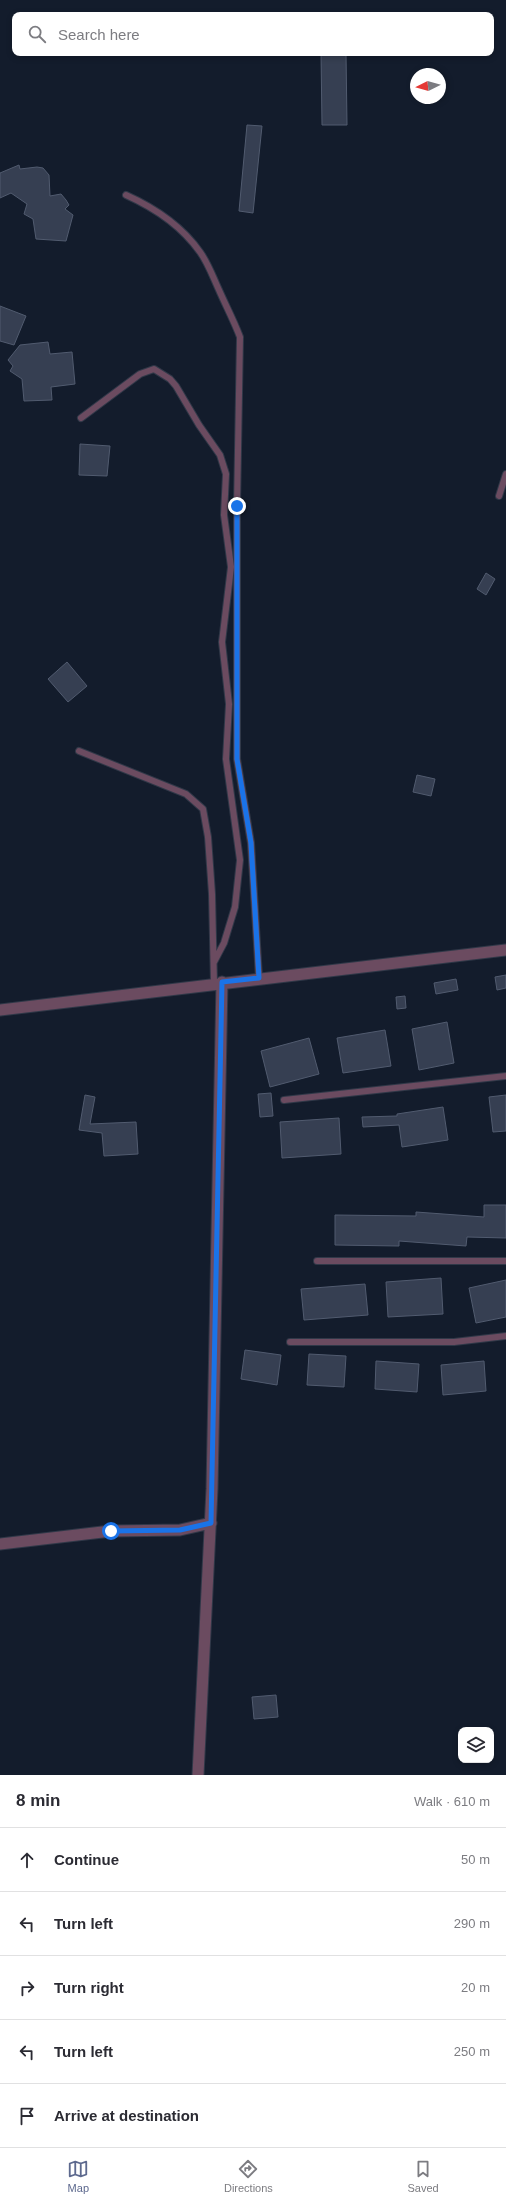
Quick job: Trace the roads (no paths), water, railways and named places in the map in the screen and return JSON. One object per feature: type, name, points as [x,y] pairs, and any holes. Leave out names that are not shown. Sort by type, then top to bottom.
[{"type":"street","points":[[0,1010],[259,978],[506,950]]},
{"type":"street","points":[[198,1775],[211,1523],[218,983]]},
{"type":"street","points":[[0,1544],[111,1531],[156,1532],[184,1530],[211,1523]]},
{"type":"lane","points":[[126,194],[152,206],[175,224],[190,239],[201,253],[233,317],[240,337],[237,506],[237,759],[251,843],[259,978]]},
{"type":"lane","points":[[81,418],[144,371],[154,369],[170,379],[176,386],[199,425],[220,454],[225,466],[227,482],[224,515],[231,567],[222,642],[229,704],[226,758],[240,860],[237,893],[230,925],[214,962]]},
{"type":"lane","points":[[499,496],[506,474]]},
{"type":"lane","points":[[79,751],[186,794],[203,809],[207,831],[212,894],[214,962],[218,983]]},
{"type":"lane","points":[[284,1100],[506,1076]]},
{"type":"lane","points":[[317,1261],[506,1261]]},
{"type":"lane","points":[[290,1342],[454,1342],[506,1336]]}]
